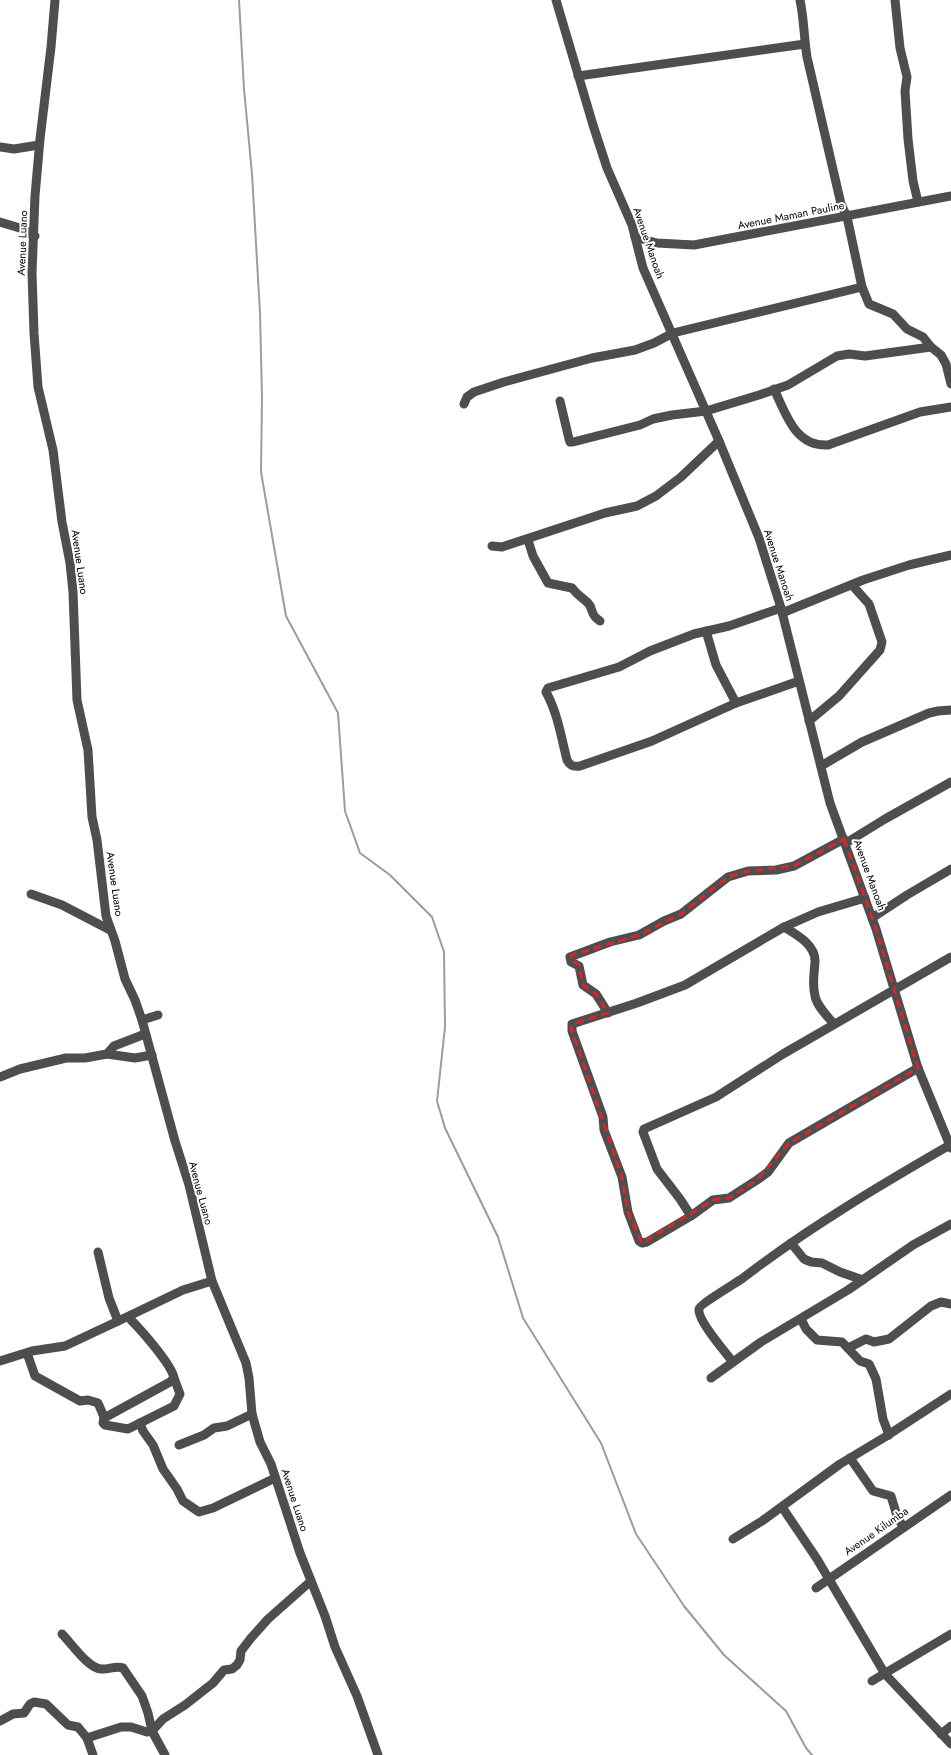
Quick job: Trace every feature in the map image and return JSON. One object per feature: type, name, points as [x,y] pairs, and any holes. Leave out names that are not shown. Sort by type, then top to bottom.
[{"type":"street","name":"Avenue Luano","points":[[55,0],[52,47],[39,145],[35,196],[35,236],[32,273],[38,387],[53,450],[62,522],[70,563],[77,700],[88,750],[92,817],[97,840],[105,909],[125,979],[142,1020],[175,1141],[189,1185],[212,1281],[246,1363],[249,1378],[252,1414],[260,1442],[275,1478],[300,1553],[346,1674],[357,1696],[378,1755]]},
{"type":"street","name":"Avenue Manoah","points":[[556,0],[607,168],[635,236],[643,268],[673,333],[759,538],[781,610],[830,803],[872,918],[918,1068],[950,1147]]},
{"type":"street","points":[[800,0],[804,18],[805,44],[841,204],[847,217],[862,287],[869,304],[893,314],[909,330],[923,337],[931,347],[941,355],[945,360],[951,384]]},
{"type":"street","points":[[895,0],[900,48],[907,77],[905,91],[908,139],[913,181],[918,202]]},
{"type":"street","points":[[578,76],[805,44]]},
{"type":"street","points":[[0,146],[14,149],[39,145]]},
{"type":"street","name":"Avenue Maman Pauline","points":[[635,236],[657,243],[694,245],[951,196]]},
{"type":"street","points":[[0,222],[23,229],[35,236]]},
{"type":"street","points":[[464,404],[467,397],[474,392],[504,382],[592,358],[635,350],[654,344],[673,333],[862,287]]},
{"type":"street","points":[[560,401],[571,442],[640,425],[653,419],[706,410],[774,390],[788,385],[837,356],[849,354],[865,356],[931,347]]},
{"type":"street","points":[[774,390],[790,424],[796,432],[814,445],[828,445],[920,412],[951,407]]},
{"type":"street","points":[[492,546],[502,547],[528,540],[604,513],[637,506],[681,477],[719,441]]},
{"type":"street","points":[[528,540],[533,556],[548,583],[572,588],[579,597],[590,604],[592,615],[600,622]]},
{"type":"street","points":[[799,681],[736,703],[652,741],[580,766],[571,765],[567,760],[558,720],[546,692],[546,690],[619,667],[657,648],[706,631],[729,626],[781,610],[902,567],[951,555]]},
{"type":"street","points":[[809,721],[839,696],[880,650],[882,642],[869,604],[852,585]]},
{"type":"street","points":[[706,631],[716,665],[736,703]]},
{"type":"street","points":[[821,766],[862,742],[929,713],[938,710],[951,710]]},
{"type":"street","points":[[608,1013],[596,994],[583,985],[579,966],[571,962],[570,956],[610,942],[639,935],[664,921],[681,914],[728,877],[748,871],[776,870],[794,866],[845,841],[951,782]]},
{"type":"street","points":[[872,918],[907,895],[951,870]]},
{"type":"street","points":[[31,894],[57,903],[110,930]]},
{"type":"street","points":[[865,898],[818,912],[784,927],[685,985],[608,1013],[575,1023],[571,1027],[603,1116],[604,1130],[622,1177],[630,1220],[639,1241],[642,1243],[648,1242],[691,1216],[712,1200],[729,1198],[768,1172],[789,1143],[918,1068]]},
{"type":"street","points":[[784,927],[802,938],[814,953],[815,962],[812,982],[815,998],[834,1024]]},
{"type":"street","points":[[691,1216],[657,1169],[643,1132],[644,1130],[716,1096],[834,1024],[949,960]]},
{"type":"street","points":[[142,1020],[158,1016]]},
{"type":"street","points":[[107,1054],[114,1046],[145,1034]]},
{"type":"street","points":[[0,1077],[20,1069],[53,1061],[107,1054],[135,1058],[152,1055]]},
{"type":"street","points":[[733,1362],[707,1329],[699,1309],[701,1305],[725,1291],[791,1243],[856,1200],[950,1147]]},
{"type":"street","points":[[711,1378],[761,1342],[863,1280],[913,1245],[951,1224]]},
{"type":"street","points":[[791,1243],[804,1259],[811,1262],[822,1263],[840,1272],[863,1280]]},
{"type":"street","points":[[98,1252],[109,1298],[118,1321]]},
{"type":"street","points":[[0,1361],[27,1353],[65,1346],[131,1316],[176,1293],[212,1281]]},
{"type":"street","points":[[848,1348],[866,1339],[874,1342],[888,1339],[931,1306],[941,1302],[951,1304]]},
{"type":"street","points":[[27,1353],[35,1376],[80,1401],[88,1400],[98,1403],[104,1417],[104,1425],[128,1429],[174,1406],[180,1394],[171,1371],[155,1347],[131,1320],[131,1316]]},
{"type":"street","points":[[801,1319],[806,1329],[817,1340],[842,1342],[860,1361],[869,1364],[873,1372],[883,1419],[889,1435]]},
{"type":"street","points":[[104,1417],[170,1382],[174,1378]]},
{"type":"street","points":[[733,1539],[782,1507],[820,1478],[850,1458],[889,1435],[951,1394]]},
{"type":"street","points":[[179,1445],[204,1435],[212,1429],[227,1426],[252,1414]]},
{"type":"street","points":[[140,1424],[153,1445],[163,1469],[177,1488],[183,1501],[195,1511],[204,1511],[213,1508],[275,1478]]},
{"type":"street","points":[[850,1458],[873,1491],[891,1496],[897,1516],[904,1527]]},
{"type":"street","name":"Avenue Kilumba","points":[[816,1588],[951,1495]]},
{"type":"street","points":[[782,1507],[828,1579],[885,1674],[951,1744]]},
{"type":"street","points":[[87,1738],[121,1727],[131,1727],[147,1732],[152,1731],[163,1719],[185,1705],[213,1683],[224,1670],[232,1669],[237,1666],[240,1660],[241,1651],[251,1638],[268,1620],[311,1581]]},
{"type":"street","points":[[62,1634],[80,1652],[85,1661],[95,1668],[103,1669],[120,1666],[123,1668],[142,1696],[152,1731],[165,1755]]},
{"type":"street","points":[[872,1681],[951,1634]]},
{"type":"street","points":[[0,1720],[13,1714],[24,1713],[30,1704],[34,1702],[42,1702],[51,1708],[68,1725],[78,1727],[87,1738],[93,1755]]},
{"type":"street","points":[[941,1734],[951,1726]]},
{"type":"highlighted area","points":[[844,839],[876,929],[918,1068],[789,1143],[757,1180],[729,1198],[713,1200],[642,1243],[628,1212],[622,1177],[571,1027],[575,1023],[608,1013],[596,994],[583,985],[579,965],[570,959],[572,955],[639,935],[681,914],[728,877],[748,871],[794,866]]},
{"type":"waterway","points":[[239,0],[244,89],[252,174],[260,313],[262,397],[261,472],[286,616],[338,713],[345,811],[360,853],[390,875],[432,917],[444,952],[445,1027],[437,1101],[445,1128],[498,1237],[523,1318],[601,1443],[636,1534],[684,1606],[724,1655],[786,1711],[806,1748],[812,1755]]}]
